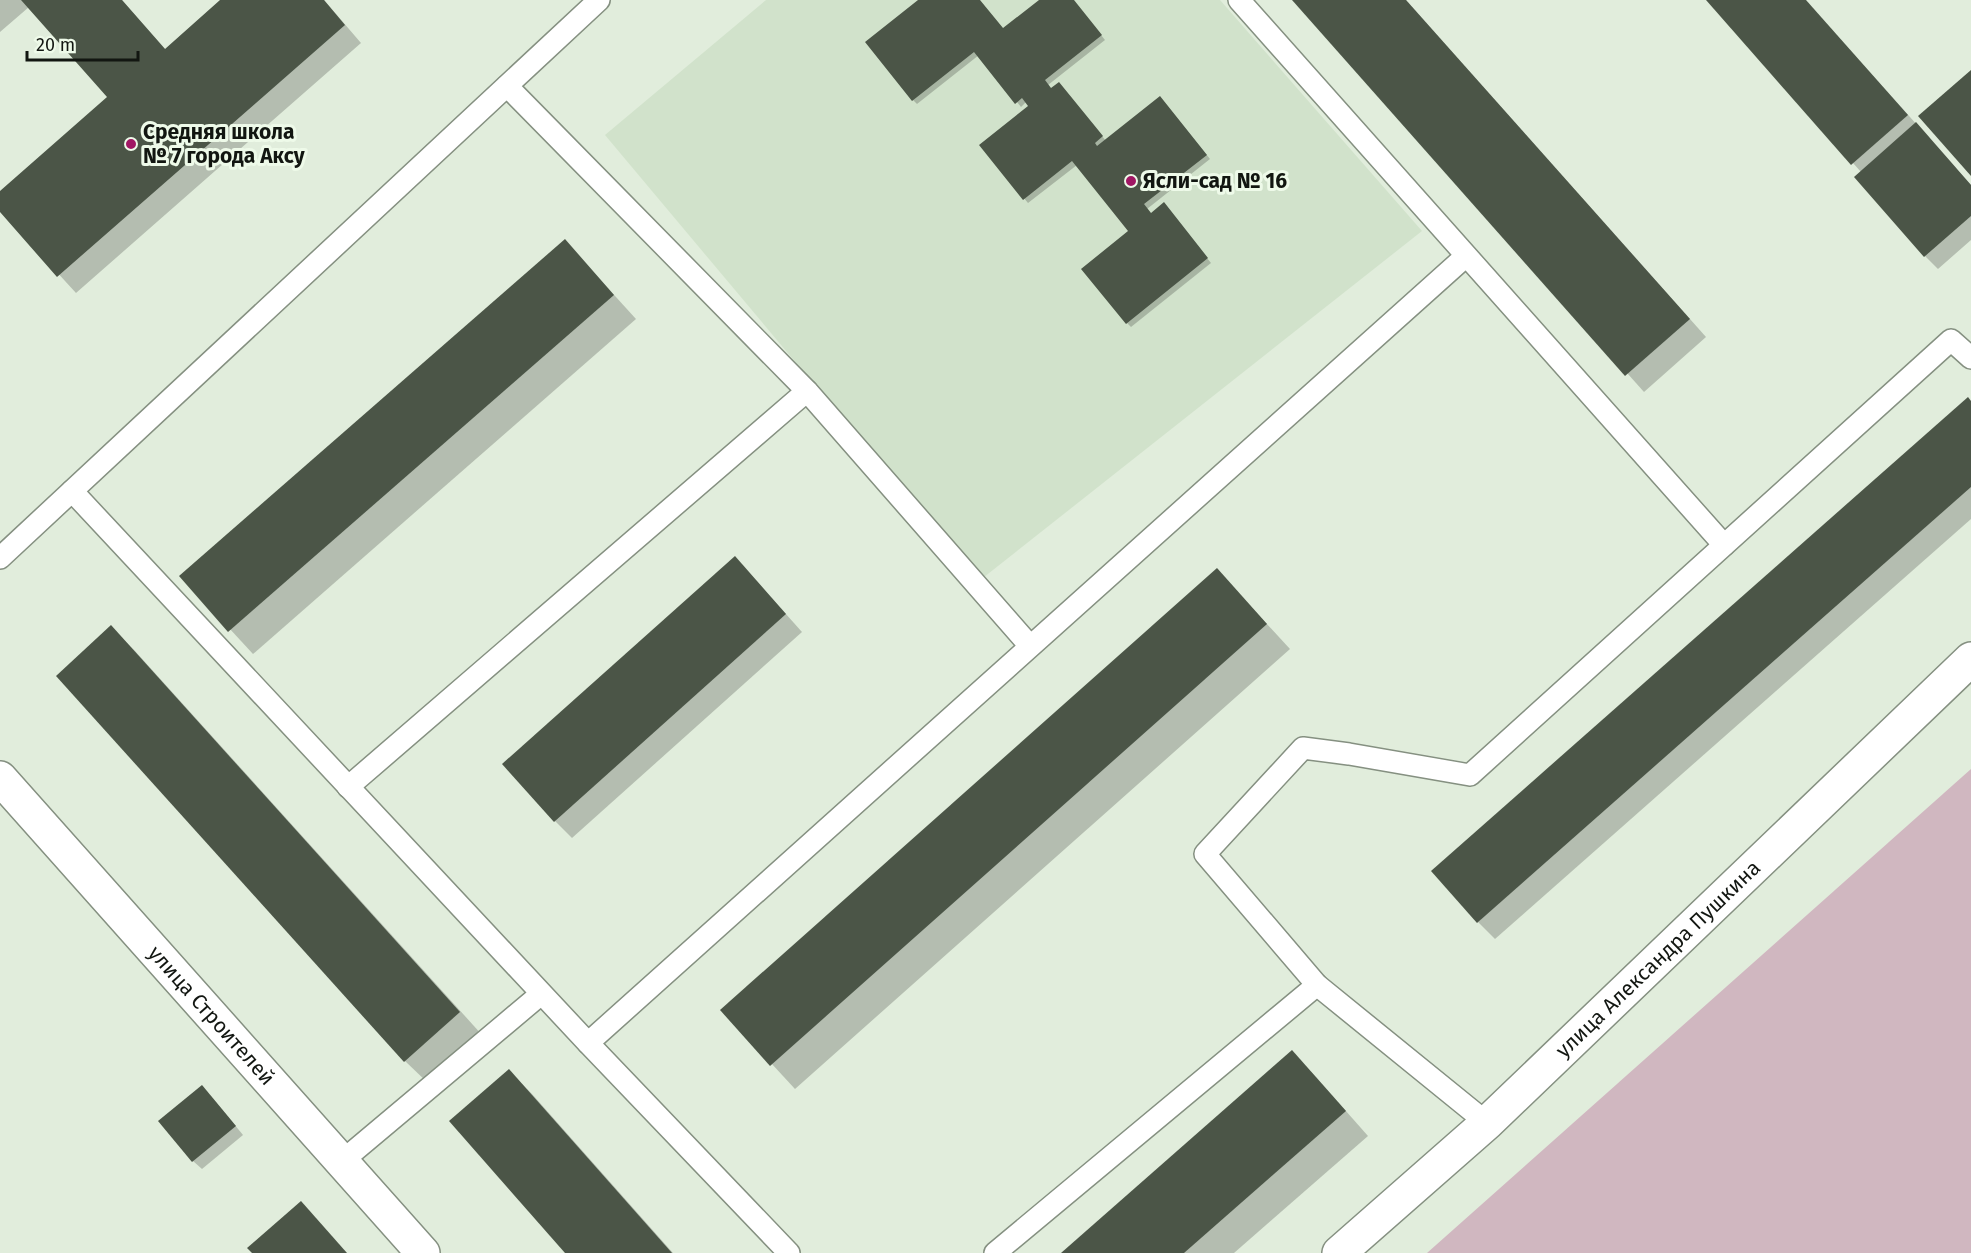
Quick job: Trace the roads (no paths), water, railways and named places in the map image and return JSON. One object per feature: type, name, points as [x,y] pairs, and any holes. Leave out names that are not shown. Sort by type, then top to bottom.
[{"type":"street","name":"улица Александра Пушкина","points":[[1339,1253],[1487,1123],[1971,659]]},
{"type":"street","name":"улица Строителей","points":[[0,778],[423,1253]]},
{"type":"lane","points":[[0,558],[599,0]]},
{"type":"lane","points":[[1239,0],[1724,545]]},
{"type":"lane","points":[[507,86],[807,391],[1030,646]]},
{"type":"lane","points":[[588,1043],[1466,256]]},
{"type":"lane","points":[[1487,1123],[1317,985],[1205,854],[1302,748],[1470,775],[1951,340],[1971,358]]},
{"type":"lane","points":[[348,786],[807,391]]},
{"type":"lane","points":[[72,491],[541,994],[789,1253]]},
{"type":"lane","points":[[995,1253],[1317,985]]},
{"type":"lane","points":[[341,1162],[541,994]]},
{"type":"place","name":"Средняя школа № 7 города Аксу","points":[[131,144]]},
{"type":"place","name":"Ясли-сад № 16","points":[[1131,181]]}]
